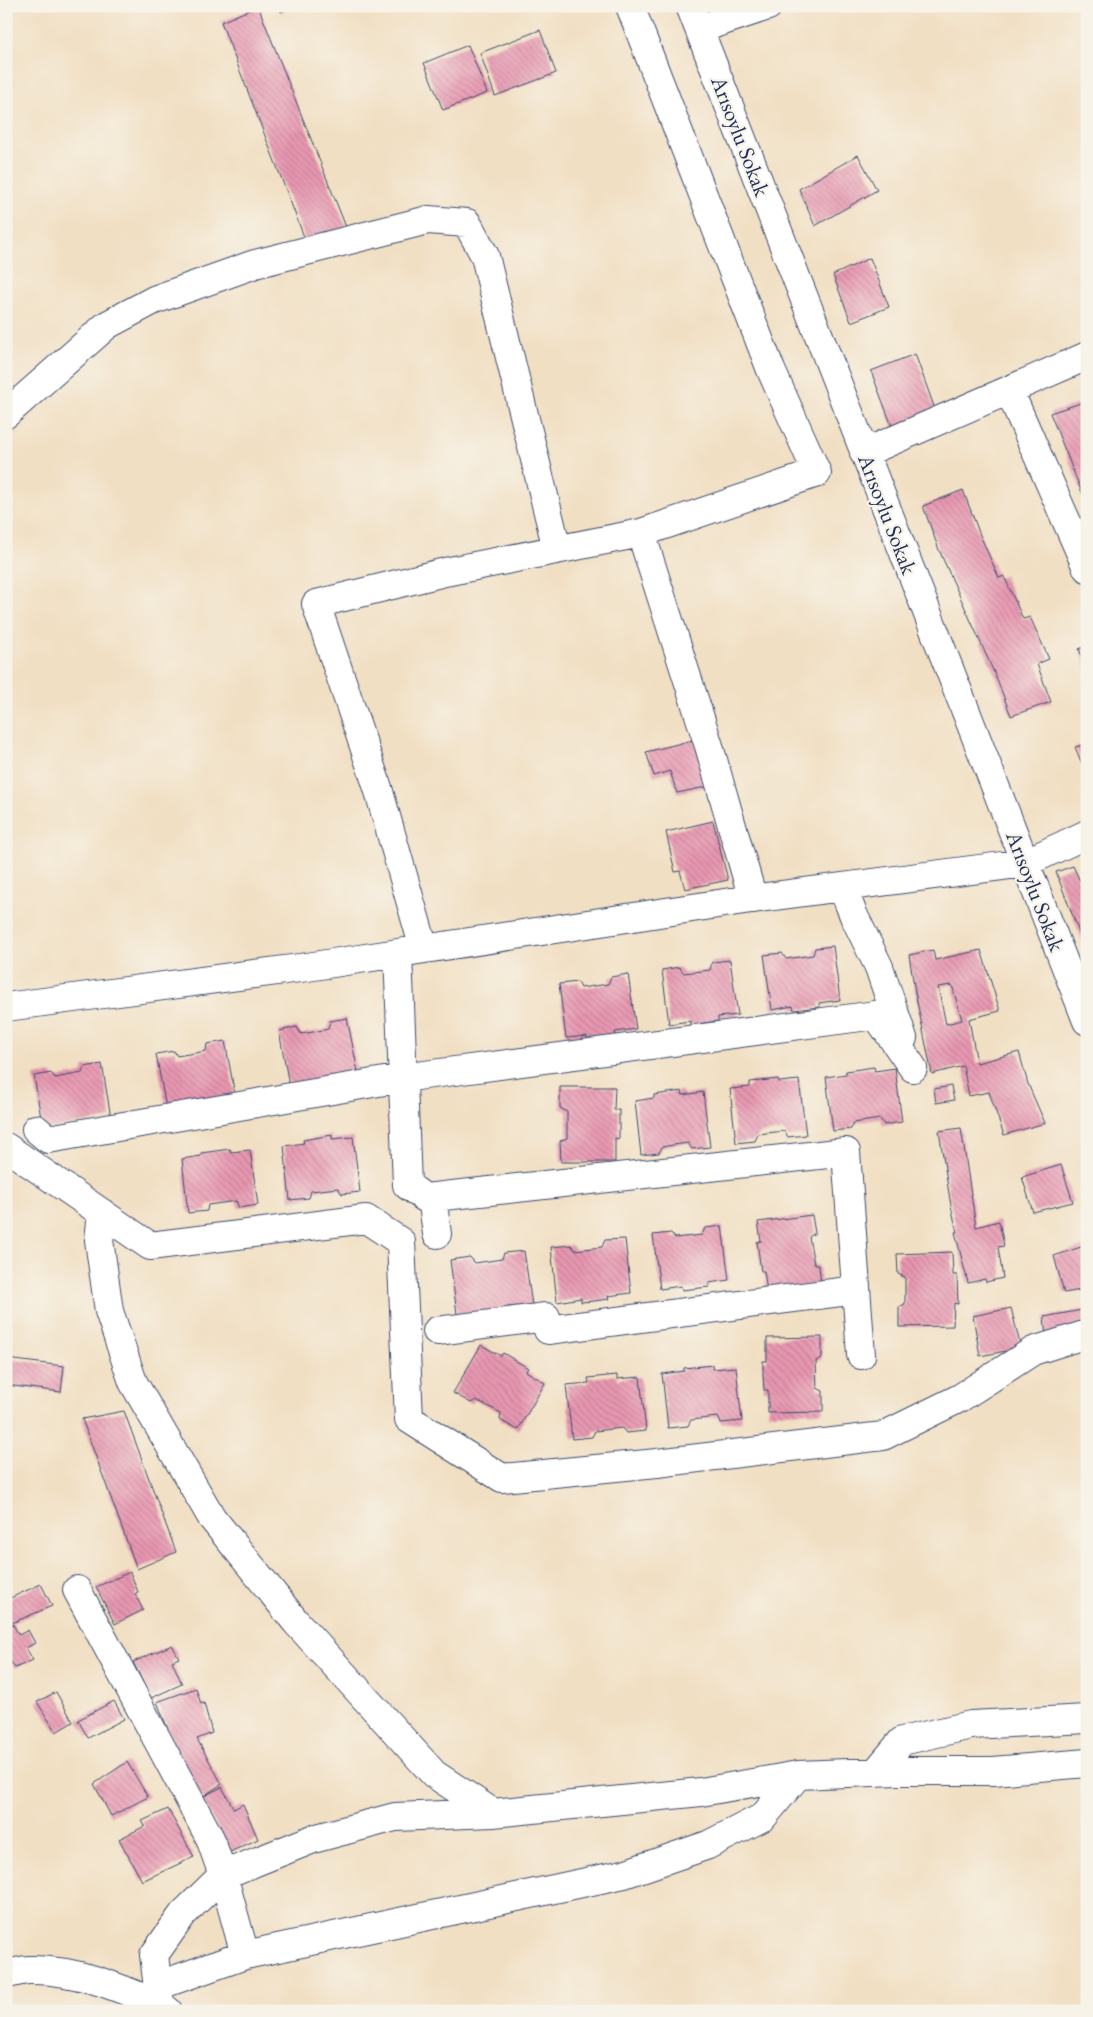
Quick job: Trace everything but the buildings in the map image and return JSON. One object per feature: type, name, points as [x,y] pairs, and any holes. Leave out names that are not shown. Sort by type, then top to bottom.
[{"type":"street","points":[[630,6],[771,370],[817,473],[641,533],[444,572],[316,604],[378,788],[411,951],[402,1078],[407,1185],[425,1198],[432,1198],[846,1152],[861,1355]]},
{"type":"street","points":[[694,18],[768,6]]},
{"type":"street","name":"Arısoylu Sokak","points":[[694,18],[1087,1021]]},
{"type":"street","points":[[6,414],[107,325],[154,300],[255,264],[428,220],[467,223],[485,256],[557,549]]},
{"type":"street","points":[[864,453],[1087,356]]},
{"type":"street","points":[[1009,390],[1087,568]]},
{"type":"street","points":[[641,533],[709,746],[753,899]]},
{"type":"street","points":[[6,1007],[307,967],[753,899],[1025,863],[1087,834]]},
{"type":"street","points":[[36,1129],[48,1139],[402,1078],[876,1015],[913,1068],[879,967],[842,887]]},
{"type":"street","points":[[6,1146],[150,1246],[366,1219],[401,1242],[409,1419],[502,1478],[657,1463],[883,1436],[960,1398],[1033,1350],[1087,1334]]},
{"type":"street","points":[[432,1198],[437,1234]]},
{"type":"street","points":[[102,1213],[99,1240],[109,1311],[132,1382],[212,1518],[296,1622],[434,1774],[493,1813]]},
{"type":"street","points":[[437,1331],[546,1317],[548,1330],[856,1290]]},
{"type":"street","points":[[77,1590],[210,1838],[245,1955]]},
{"type":"street","points":[[876,1772],[902,1741],[971,1726],[1087,1719]]},
{"type":"street","points":[[160,2003],[154,1955],[183,1914],[222,1875],[313,1839],[395,1817],[493,1813],[701,1792],[798,1775],[993,1770],[1087,1763]]},
{"type":"street","points":[[160,2003],[245,1955],[624,1874],[708,1845],[763,1817],[798,1775]]},
{"type":"street","points":[[6,1974],[28,1970],[74,1974],[118,1987],[160,2003]]}]
